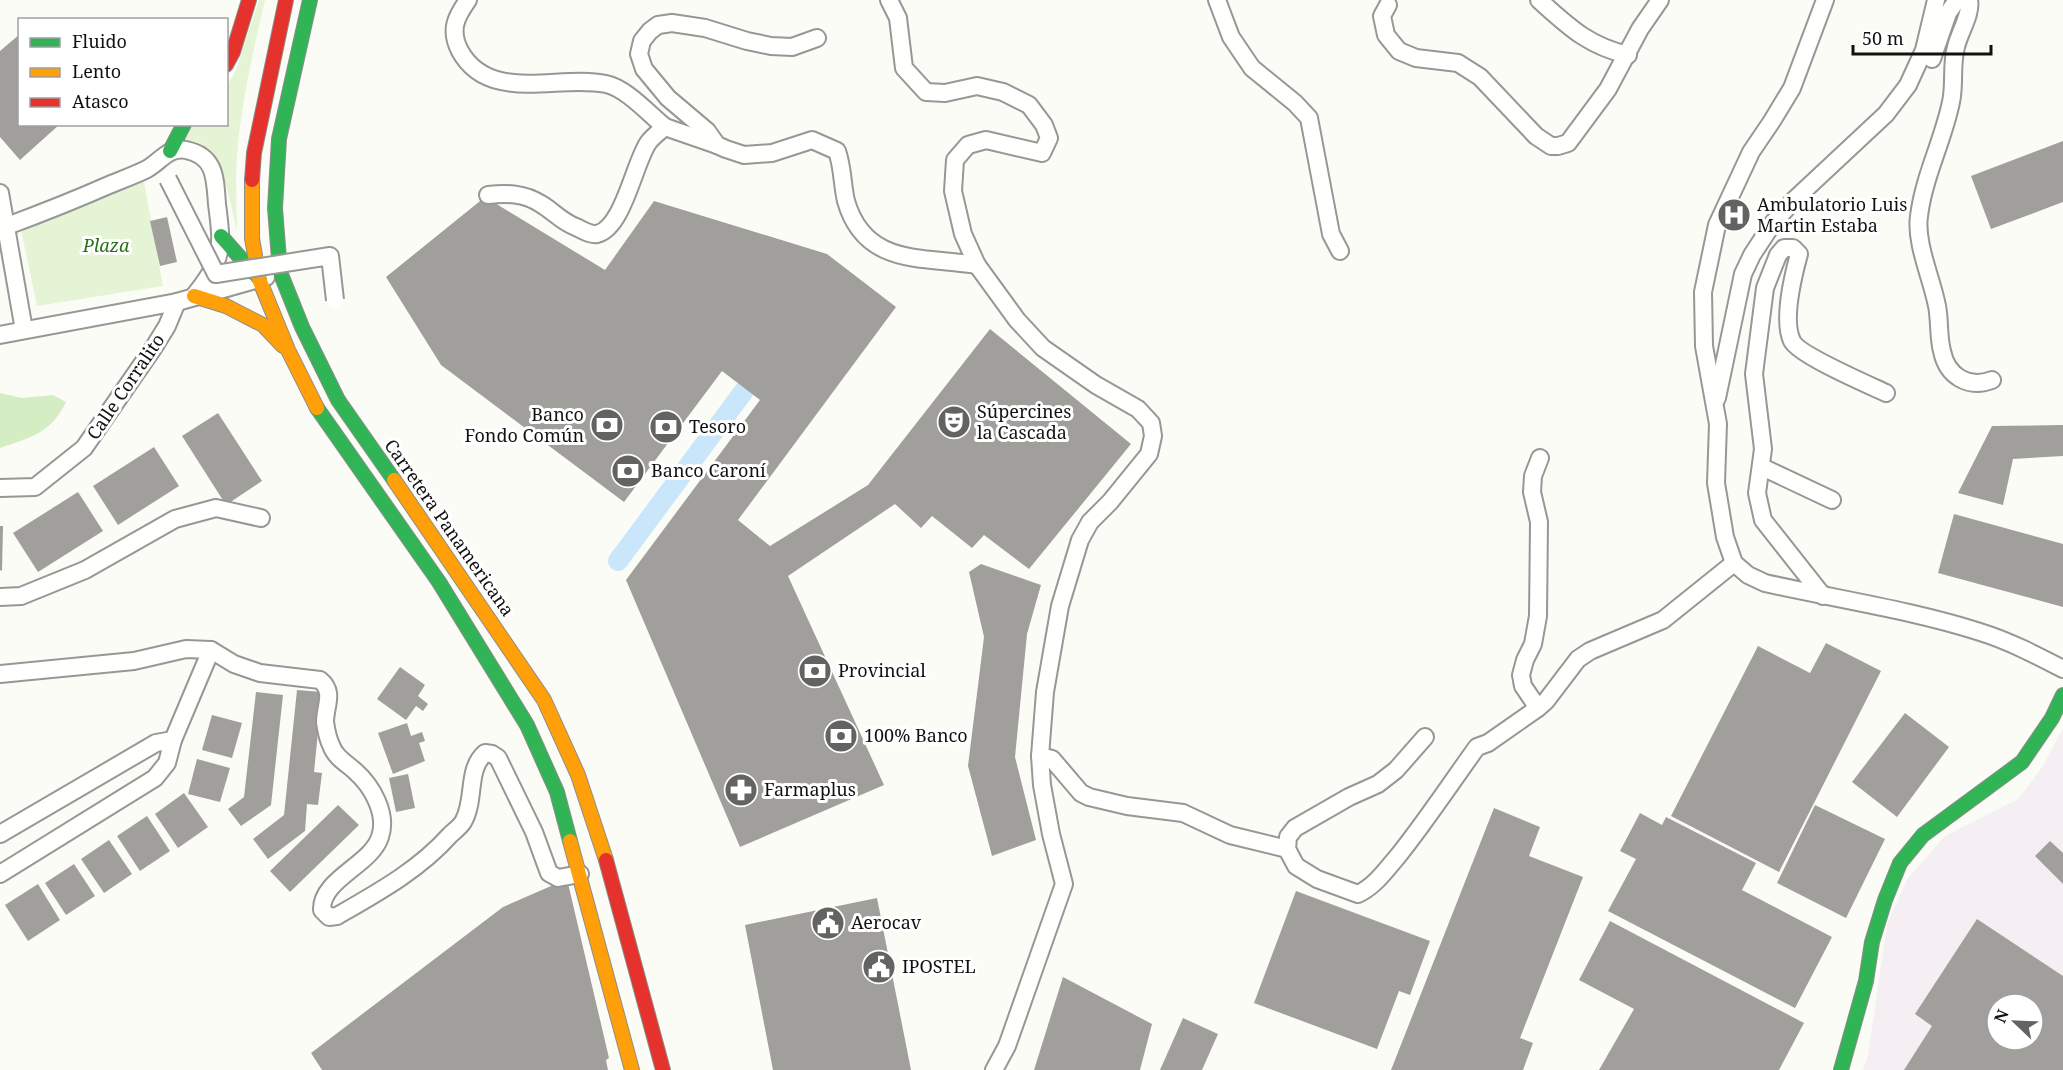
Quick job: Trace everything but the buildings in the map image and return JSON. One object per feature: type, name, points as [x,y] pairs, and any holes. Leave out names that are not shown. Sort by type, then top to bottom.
[{"type":"main road","points":[[228,61],[249,0]]},
{"type":"main road","points":[[286,0],[254,153],[251,228],[259,279],[288,350],[320,414],[439,582],[528,725],[557,792],[632,1070]]},
{"type":"main road","name":"Carretera Panamericana","points":[[310,0],[279,139],[275,208],[280,272],[302,327],[338,400],[544,700],[578,776],[603,847],[663,1070]]},
{"type":"main road","points":[[170,151],[183,126]]},
{"type":"main road","points":[[221,236],[259,279],[277,291],[289,305],[302,327]]},
{"type":"main road","points":[[194,296],[226,306],[263,325],[288,350]]},
{"type":"main road","points":[[1841,1070],[1866,981],[1872,942],[1900,863],[1923,835],[2022,762],[2052,718],[2063,695]]},
{"type":"street","points":[[468,0],[457,15],[454,30],[459,49],[469,65],[486,75],[511,84],[606,84],[621,90],[665,127],[744,155],[772,153],[812,141],[837,151],[842,167],[846,200],[853,217],[870,243],[902,257],[977,265]]},
{"type":"street","points":[[889,0],[898,18],[904,68],[926,92],[945,93],[977,86],[1003,92],[1029,105],[1044,125],[1049,138],[1042,153],[986,140],[968,145],[955,160],[953,191],[963,234],[977,265],[1017,320],[1043,348],[1096,385],[1138,409],[1151,423],[1153,436],[1149,454],[1110,502],[1090,522],[1080,540],[1060,606],[1045,692],[1040,756],[1042,784],[1051,834],[1064,884],[1007,1046],[994,1070]]},
{"type":"street","points":[[1217,0],[1231,37],[1252,68],[1309,118],[1331,234],[1340,251]]},
{"type":"street","points":[[1539,0],[1576,33],[1606,50],[1628,55]]},
{"type":"street","points":[[1385,2],[1382,16],[1386,36],[1399,51],[1416,58],[1458,63],[1480,77],[1536,136],[1551,146],[1558,146],[1568,143],[1608,89],[1640,29],[1660,0]]},
{"type":"street","points":[[1825,0],[1792,88],[1750,152],[1717,225],[1703,292],[1704,346],[1718,424],[1716,483],[1725,537],[1734,563],[1748,575],[1766,583],[1981,632],[2035,654],[2063,669]]},
{"type":"street","points":[[1715,410],[1743,274],[1752,255],[1780,215],[1886,114],[1908,85],[1924,50],[1936,0]]},
{"type":"street","points":[[1908,85],[1917,81],[1933,58],[1948,13],[1957,0]]},
{"type":"street","points":[[1969,0],[1970,8],[1953,60],[1954,79],[1951,102],[1929,168],[1918,219],[1924,260],[1937,306],[1944,362],[1949,371],[1968,381],[1980,384],[1992,380]]},
{"type":"street","points":[[717,145],[707,131],[668,98],[644,69],[639,54],[642,41],[650,31],[658,25],[672,23],[705,28],[747,41],[792,47],[817,38]]},
{"type":"street","points":[[488,195],[506,193],[519,195],[540,203],[571,226],[594,235],[604,231],[614,220],[624,202],[649,141],[665,127]]},
{"type":"street","points":[[4,227],[76,200],[148,168],[170,151],[185,150],[201,156],[214,170],[221,236],[216,266],[194,296]]},
{"type":"street","points":[[168,179],[216,274],[330,256],[335,300]]},
{"type":"street","points":[[0,193],[4,227],[24,330]]},
{"type":"street","points":[[1823,596],[1762,520],[1757,493],[1763,449],[1754,374],[1765,288],[1778,255],[1784,248],[1793,248],[1799,254],[1790,286],[1789,327],[1793,342],[1814,357],[1886,393]]},
{"type":"street","points":[[0,335],[177,302],[280,272]]},
{"type":"street","name":"Calle Corralito","points":[[0,488],[35,487],[84,448],[154,346],[177,302]]},
{"type":"street","points":[[1538,708],[1523,686],[1521,675],[1533,644],[1538,616],[1539,522],[1532,492],[1533,476],[1540,458]]},
{"type":"street","points":[[1762,467],[1832,500]]},
{"type":"street","points":[[0,597],[21,596],[85,570],[175,519],[216,508],[261,518]]},
{"type":"street","points":[[1425,737],[1396,770],[1378,784],[1349,797],[1295,828],[1288,837],[1287,849],[1296,866],[1317,879],[1358,894],[1366,890],[1382,875],[1413,837],[1477,747],[1488,743],[1538,708],[1578,659],[1590,651],[1663,620],[1734,563]]},
{"type":"street","points":[[0,674],[134,661],[186,649],[212,650],[234,664],[260,673],[320,680],[329,692],[325,723],[331,747],[368,786],[378,802],[383,822],[376,846],[327,892],[322,902],[322,910],[329,917],[337,916],[385,889],[439,848],[463,822],[470,804],[477,760],[485,753],[492,753],[498,758],[534,832],[549,873],[558,878],[580,874]]},
{"type":"street","points":[[0,874],[155,778],[168,763],[173,740],[212,650]]},
{"type":"street","points":[[0,834],[156,743],[173,740]]},
{"type":"street","points":[[1040,756],[1053,759],[1081,793],[1089,797],[1127,806],[1183,813],[1230,835],[1287,849]]},
{"type":"shaded area","points":[[2063,728],[2063,1070],[1863,1070],[1868,1056],[1887,924],[1908,878],[1945,836],[2018,799],[2043,766]]},
{"type":"green space","points":[[259,0],[265,0],[241,117],[236,175],[237,231],[226,184],[210,151],[197,142],[175,139],[193,126],[228,126],[228,84],[236,70]]},
{"type":"green space","name":"Plaza","points":[[143,176],[163,286],[37,306],[20,225]]},
{"type":"green space","points":[[0,393],[22,398],[53,395],[66,402],[60,413],[39,433],[0,448]]},
{"type":"waterway","points":[[618,561],[744,391]]},
{"type":"traffic: fast","points":[[310,0],[279,139],[275,208],[280,272],[302,327],[338,400],[394,480]]},
{"type":"traffic: fast","points":[[170,151],[183,126]]},
{"type":"traffic: fast","points":[[221,236],[260,280]]},
{"type":"traffic: fast","points":[[317,408],[439,582],[527,725],[557,792],[570,841]]},
{"type":"traffic: fast","points":[[1841,1070],[1866,981],[1872,942],[1900,863],[1923,835],[2022,762],[2052,718],[2063,695]]},
{"type":"traffic: slow","points":[[252,180],[252,238],[259,279],[288,350],[317,408]]},
{"type":"traffic: slow","points":[[194,296],[226,306],[263,325],[283,346]]},
{"type":"traffic: slow","points":[[394,480],[544,700],[578,775],[606,860]]},
{"type":"traffic: slow","points":[[570,841],[632,1070]]},
{"type":"traffic: jam","points":[[228,61],[249,0]]},
{"type":"traffic: jam","points":[[252,180],[254,153],[286,0]]},
{"type":"traffic: jam","points":[[606,860],[663,1070]]},
{"type":"place","name":"Ambulatorio Luis Martin Estaba","points":[[1734,215]]},
{"type":"place","name":"Súpercines la Cascada","points":[[954,422]]},
{"type":"place","name":"Banco Fondo Común","points":[[607,425]]},
{"type":"place","name":"Tesoro","points":[[666,427]]},
{"type":"place","name":"Banco Caroní","points":[[628,471]]},
{"type":"place","name":"Provincial","points":[[815,671]]},
{"type":"place","name":"100% Banco","points":[[841,736]]},
{"type":"place","name":"Farmaplus","points":[[741,790]]},
{"type":"place","name":"Aerocav","points":[[828,923]]},
{"type":"place","name":"IPOSTEL","points":[[879,967]]}]
